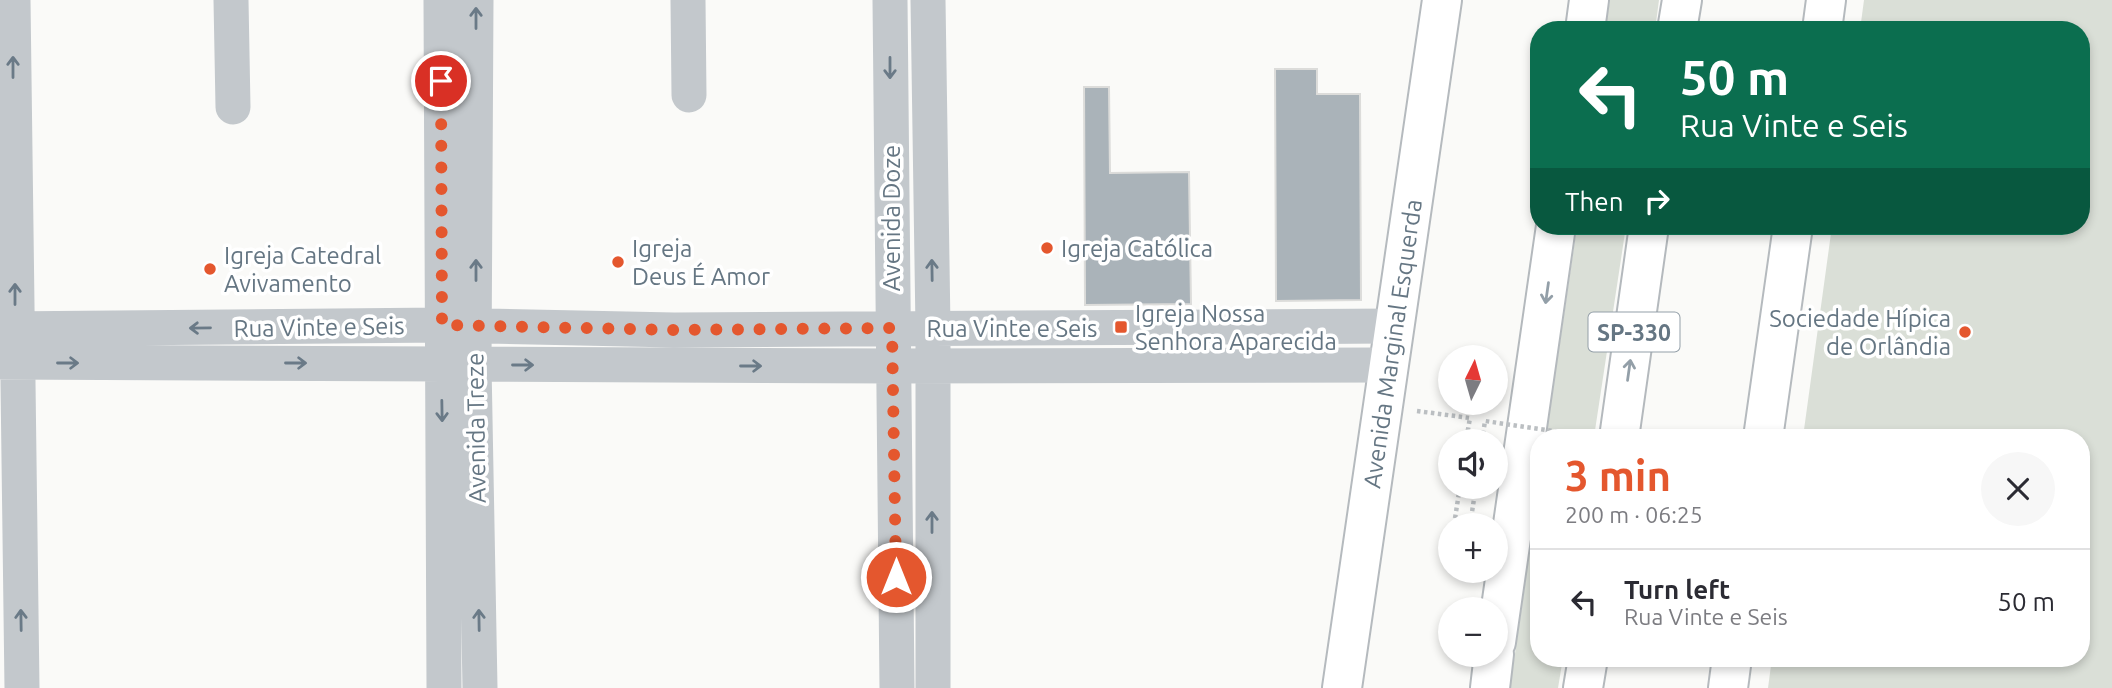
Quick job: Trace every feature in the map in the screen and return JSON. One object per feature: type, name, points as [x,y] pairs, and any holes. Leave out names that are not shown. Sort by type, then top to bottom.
[{"type":"main road","name":"Avenida Marginal Esquerda","points":[[1342,688],[1442,0]]},
{"type":"main road","points":[[1586,21],[1589,0]]},
{"type":"main road","points":[[1678,21],[1682,0]]},
{"type":"main road","points":[[1823,21],[1826,0]]},
{"type":"main road","points":[[1502,597],[1555,235]]},
{"type":"main road","name":"SP-330","points":[[1620,429],[1648,235]]},
{"type":"main road","points":[[1764,429],[1792,235]]},
{"type":"main road","points":[[1490,688],[1492,667]]},
{"type":"main road","points":[[1583,688],[1586,667]]},
{"type":"main road","points":[[1728,688],[1731,667]]},
{"type":"street","points":[[13,0],[8,346],[10,528],[22,688]]},
{"type":"street","points":[[231,0],[233,107]]},
{"type":"street","name":"Avenida Treze","points":[[441,0],[442,325],[458,364],[480,688]]},
{"type":"street","name":"Avenida Treze","points":[[444,688],[458,364],[476,326],[476,0]]},
{"type":"street","points":[[688,0],[690,95]]},
{"type":"street","name":"Avenida Doze","points":[[890,0],[897,688]]},
{"type":"street","name":"Avenida Doze","points":[[928,0],[933,328],[933,688]]},
{"type":"street","name":"Rua Vinte e Seis","points":[[8,346],[442,325],[674,330],[1395,326]]},
{"type":"street","points":[[788,366],[789,329]]},
{"type":"street","name":"Rua Vinte e Seis","points":[[8,346],[458,364],[1389,365]]},
{"type":"street","points":[[896,630],[933,630]]},
{"type":"path","points":[[1383,407],[1470,418],[1468,429]]},
{"type":"path","points":[[1484,429],[1485,421],[1539,429]]},
{"type":"shaded area","points":[[1610,0],[1659,0],[1656,21],[1606,21]]},
{"type":"shaded area","name":"Sociedade Hípica de Orlândia","points":[[1864,0],[2112,0],[2112,688],[1768,688],[1771,667],[2090,667],[2090,429],[1804,429],[1831,235],[2090,235],[2090,21],[1861,21]]},
{"type":"shaded area","points":[[1576,235],[1625,235],[1595,429],[1547,429]]},
{"type":"shaded area","points":[[1530,549],[1530,667],[1562,667],[1558,688],[1510,688]]},
{"type":"building","points":[[1275,69],[1317,69],[1317,94],[1360,94],[1361,300],[1276,301]]},
{"type":"building","points":[[1084,87],[1109,87],[1110,173],[1189,172],[1191,304],[1085,305]]},
{"type":"place","name":"Igreja Católica","points":[[1047,248]]},
{"type":"place","name":"Igreja Deus É Amor","points":[[618,262]]},
{"type":"place","name":"Igreja Catedral Avivamento","points":[[210,269]]},
{"type":"place","name":"Igreja Nossa Senhora Aparecida","points":[[1121,327]]},
{"type":"place","name":"Sociedade Hípica de Orlândia","points":[[1965,332]]},
{"type":"route","points":[[441,81],[442,325],[674,330],[892,328],[896,577]]}]
